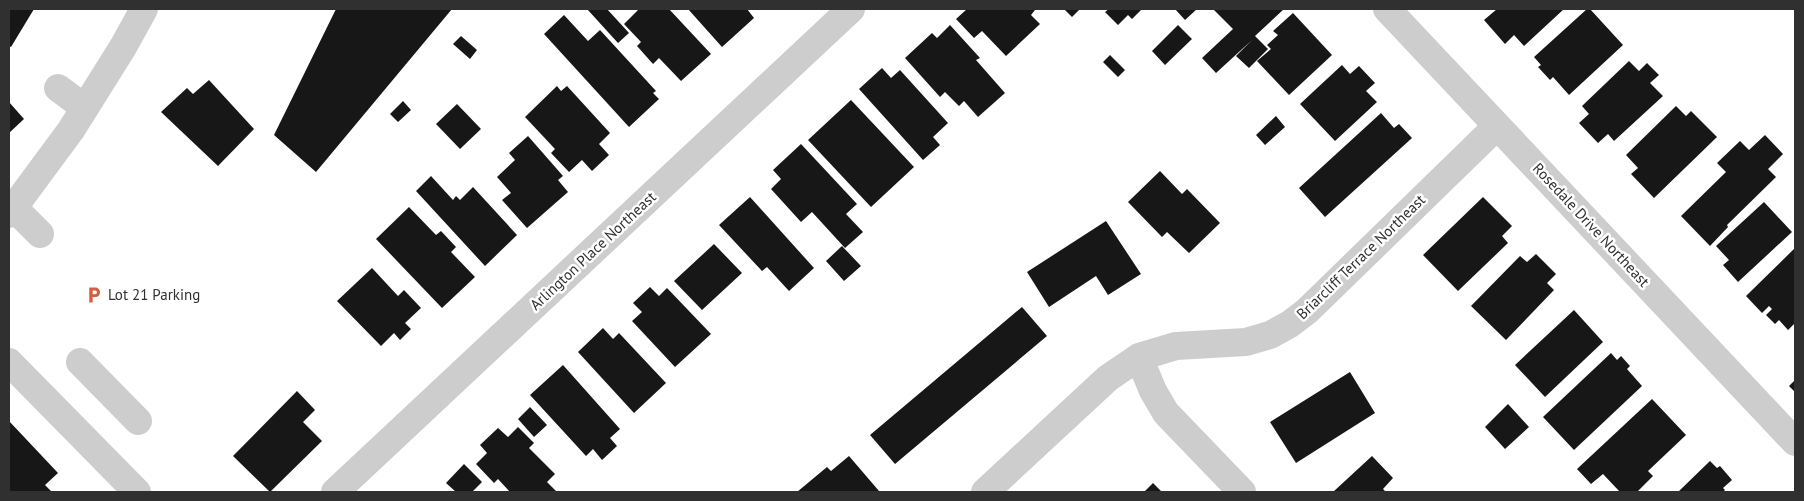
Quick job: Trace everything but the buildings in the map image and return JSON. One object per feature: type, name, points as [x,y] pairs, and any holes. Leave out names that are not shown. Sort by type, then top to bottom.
[{"type":"street","points":[[40,234],[11,211],[71,130],[123,47],[144,9]]},
{"type":"street","name":"Arlington Place Northeast","points":[[335,492],[851,9]]},
{"type":"street","name":"Rosedale Drive Northeast","points":[[1387,9],[1795,442]]},
{"type":"street","points":[[58,88],[85,108]]},
{"type":"street","name":"Briarcliff Terrace Northeast","points":[[985,492],[1108,378],[1139,357],[1176,346],[1246,342],[1270,335],[1290,324],[1307,311],[1497,126]]},
{"type":"street","points":[[1139,357],[1153,391],[1166,413],[1242,492]]},
{"type":"street","points":[[9,362],[138,492]]},
{"type":"street","points":[[80,362],[138,421]]},
{"type":"place","name":"Lot 21 Parking","points":[[94,295]]}]
